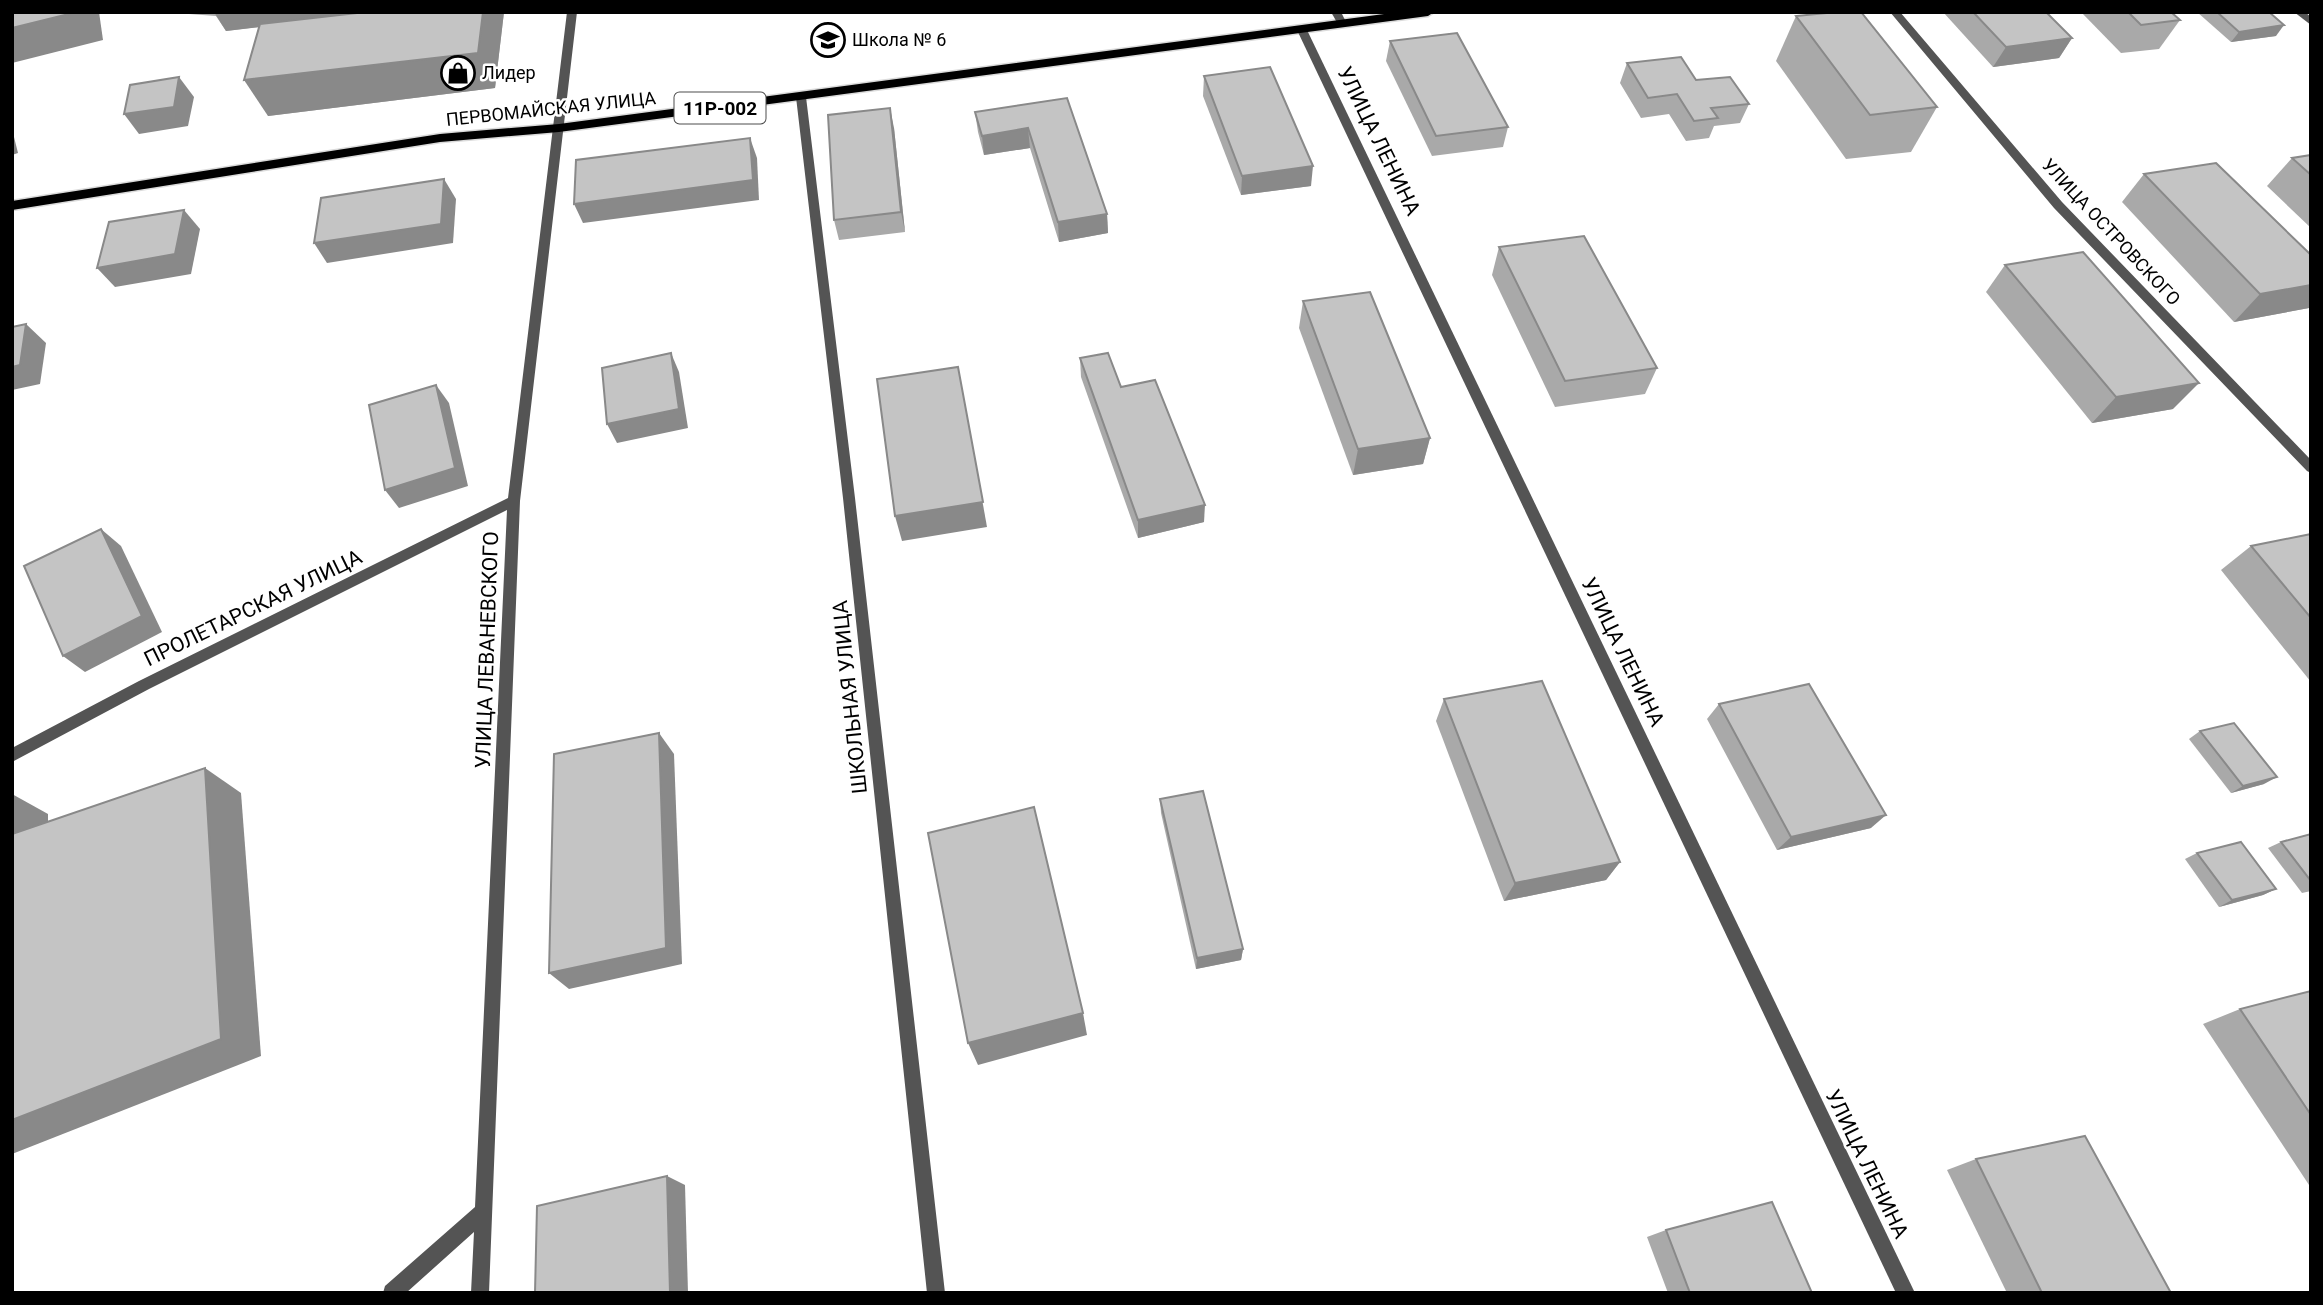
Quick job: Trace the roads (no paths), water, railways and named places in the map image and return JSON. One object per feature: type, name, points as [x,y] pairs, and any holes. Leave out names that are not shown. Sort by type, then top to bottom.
[{"type":"main road","name":"ПЕРВОМАЙСКАЯ УЛИЦА","points":[[12,205],[440,138],[559,128],[801,97],[1302,30],[1339,18],[1428,12]]},
{"type":"street","name":"УЛИЦА ЛЕВАНЕВСКОГО","points":[[480,1293],[514,501],[572,12]]},
{"type":"street","name":"УЛИЦА ОСТРОВСКОГО","points":[[1895,12],[2058,205],[2311,468]]},
{"type":"street","points":[[2299,12],[2311,22]]},
{"type":"street","name":"УЛИЦА ЛЕНИНА","points":[[1302,30],[1906,1293]]},
{"type":"street","name":"ШКОЛЬНАЯ УЛИЦА","points":[[801,97],[852,526],[936,1293]]},
{"type":"street","name":"ПРОЛЕТАРСКАЯ УЛИЦА","points":[[12,756],[144,685],[514,501]]},
{"type":"street","points":[[392,1293],[484,1211]]},
{"type":"place","name":"Школа № 6","points":[[828,40]]},
{"type":"place","name":"Лидер","points":[[458,73]]}]
